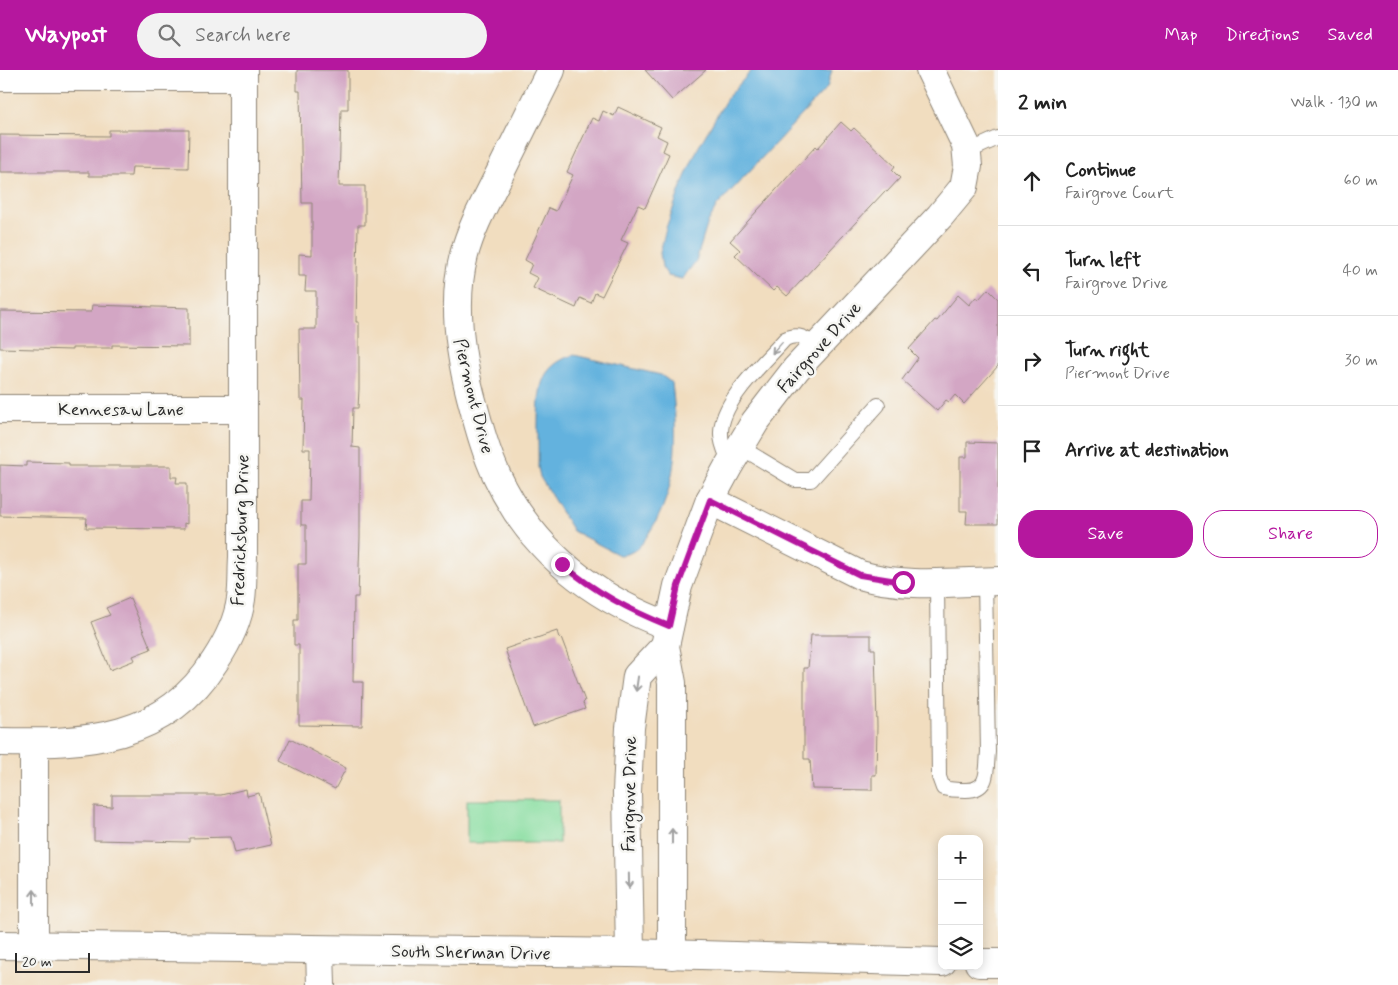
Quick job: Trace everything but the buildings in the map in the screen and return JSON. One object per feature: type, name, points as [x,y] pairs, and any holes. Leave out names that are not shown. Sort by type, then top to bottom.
[{"type":"street","name":"Piermont Drive","points":[[551,70],[476,222],[463,258],[458,283],[457,327],[464,370],[479,428],[496,476],[525,524],[562,564],[593,589],[667,636]]},
{"type":"street","name":"Fairgrove Drive","points":[[672,955],[672,683],[667,636],[678,586],[710,500],[735,455],[773,398],[940,216],[964,187],[968,166],[967,152],[959,130],[930,70]]},
{"type":"street","points":[[0,77],[243,73]]},
{"type":"street","name":"Fredricksburg Drive","points":[[0,742],[34,743],[100,739],[146,724],[175,707],[184,699],[206,676],[225,647],[242,598],[243,73]]},
{"type":"street","name":"Kennesaw Lane","points":[[0,409],[243,409]]},
{"type":"street","points":[[710,500],[860,575],[888,582],[992,581]]},
{"type":"street","name":"Fairgrove Drive","points":[[630,953],[627,792],[630,728],[637,676],[667,636]]},
{"type":"street","points":[[34,743],[34,946]]},
{"type":"street","name":"South Sherman Drive","points":[[0,946],[630,953],[938,962]]},
{"type":"street","points":[[320,950],[321,985]]},
{"type":"street","points":[[983,963],[998,963]]},
{"type":"lane","points":[[967,152],[998,138]]},
{"type":"lane","points":[[735,455],[795,480],[811,480],[878,405]]},
{"type":"lane","points":[[937,582],[939,777],[943,788],[949,790],[976,790],[981,786],[986,777],[988,752],[992,581]]},
{"type":"green space","points":[[467,800],[559,800],[559,843],[467,843]]},
{"type":"water","points":[[752,70],[832,70],[827,88],[717,206],[708,222],[696,261],[682,279],[668,276],[662,267],[660,253],[666,228],[682,184],[698,148],[727,98]]},
{"type":"water","points":[[574,355],[661,375],[672,383],[675,442],[671,480],[666,498],[659,516],[643,542],[633,551],[624,555],[619,555],[573,531],[540,477],[538,467],[538,421],[541,386],[546,374],[553,366],[561,360]]},
{"type":"route","points":[[562,564],[604,597],[641,616],[669,626],[678,586],[690,549],[710,500],[860,575],[888,582],[903,582]]}]
